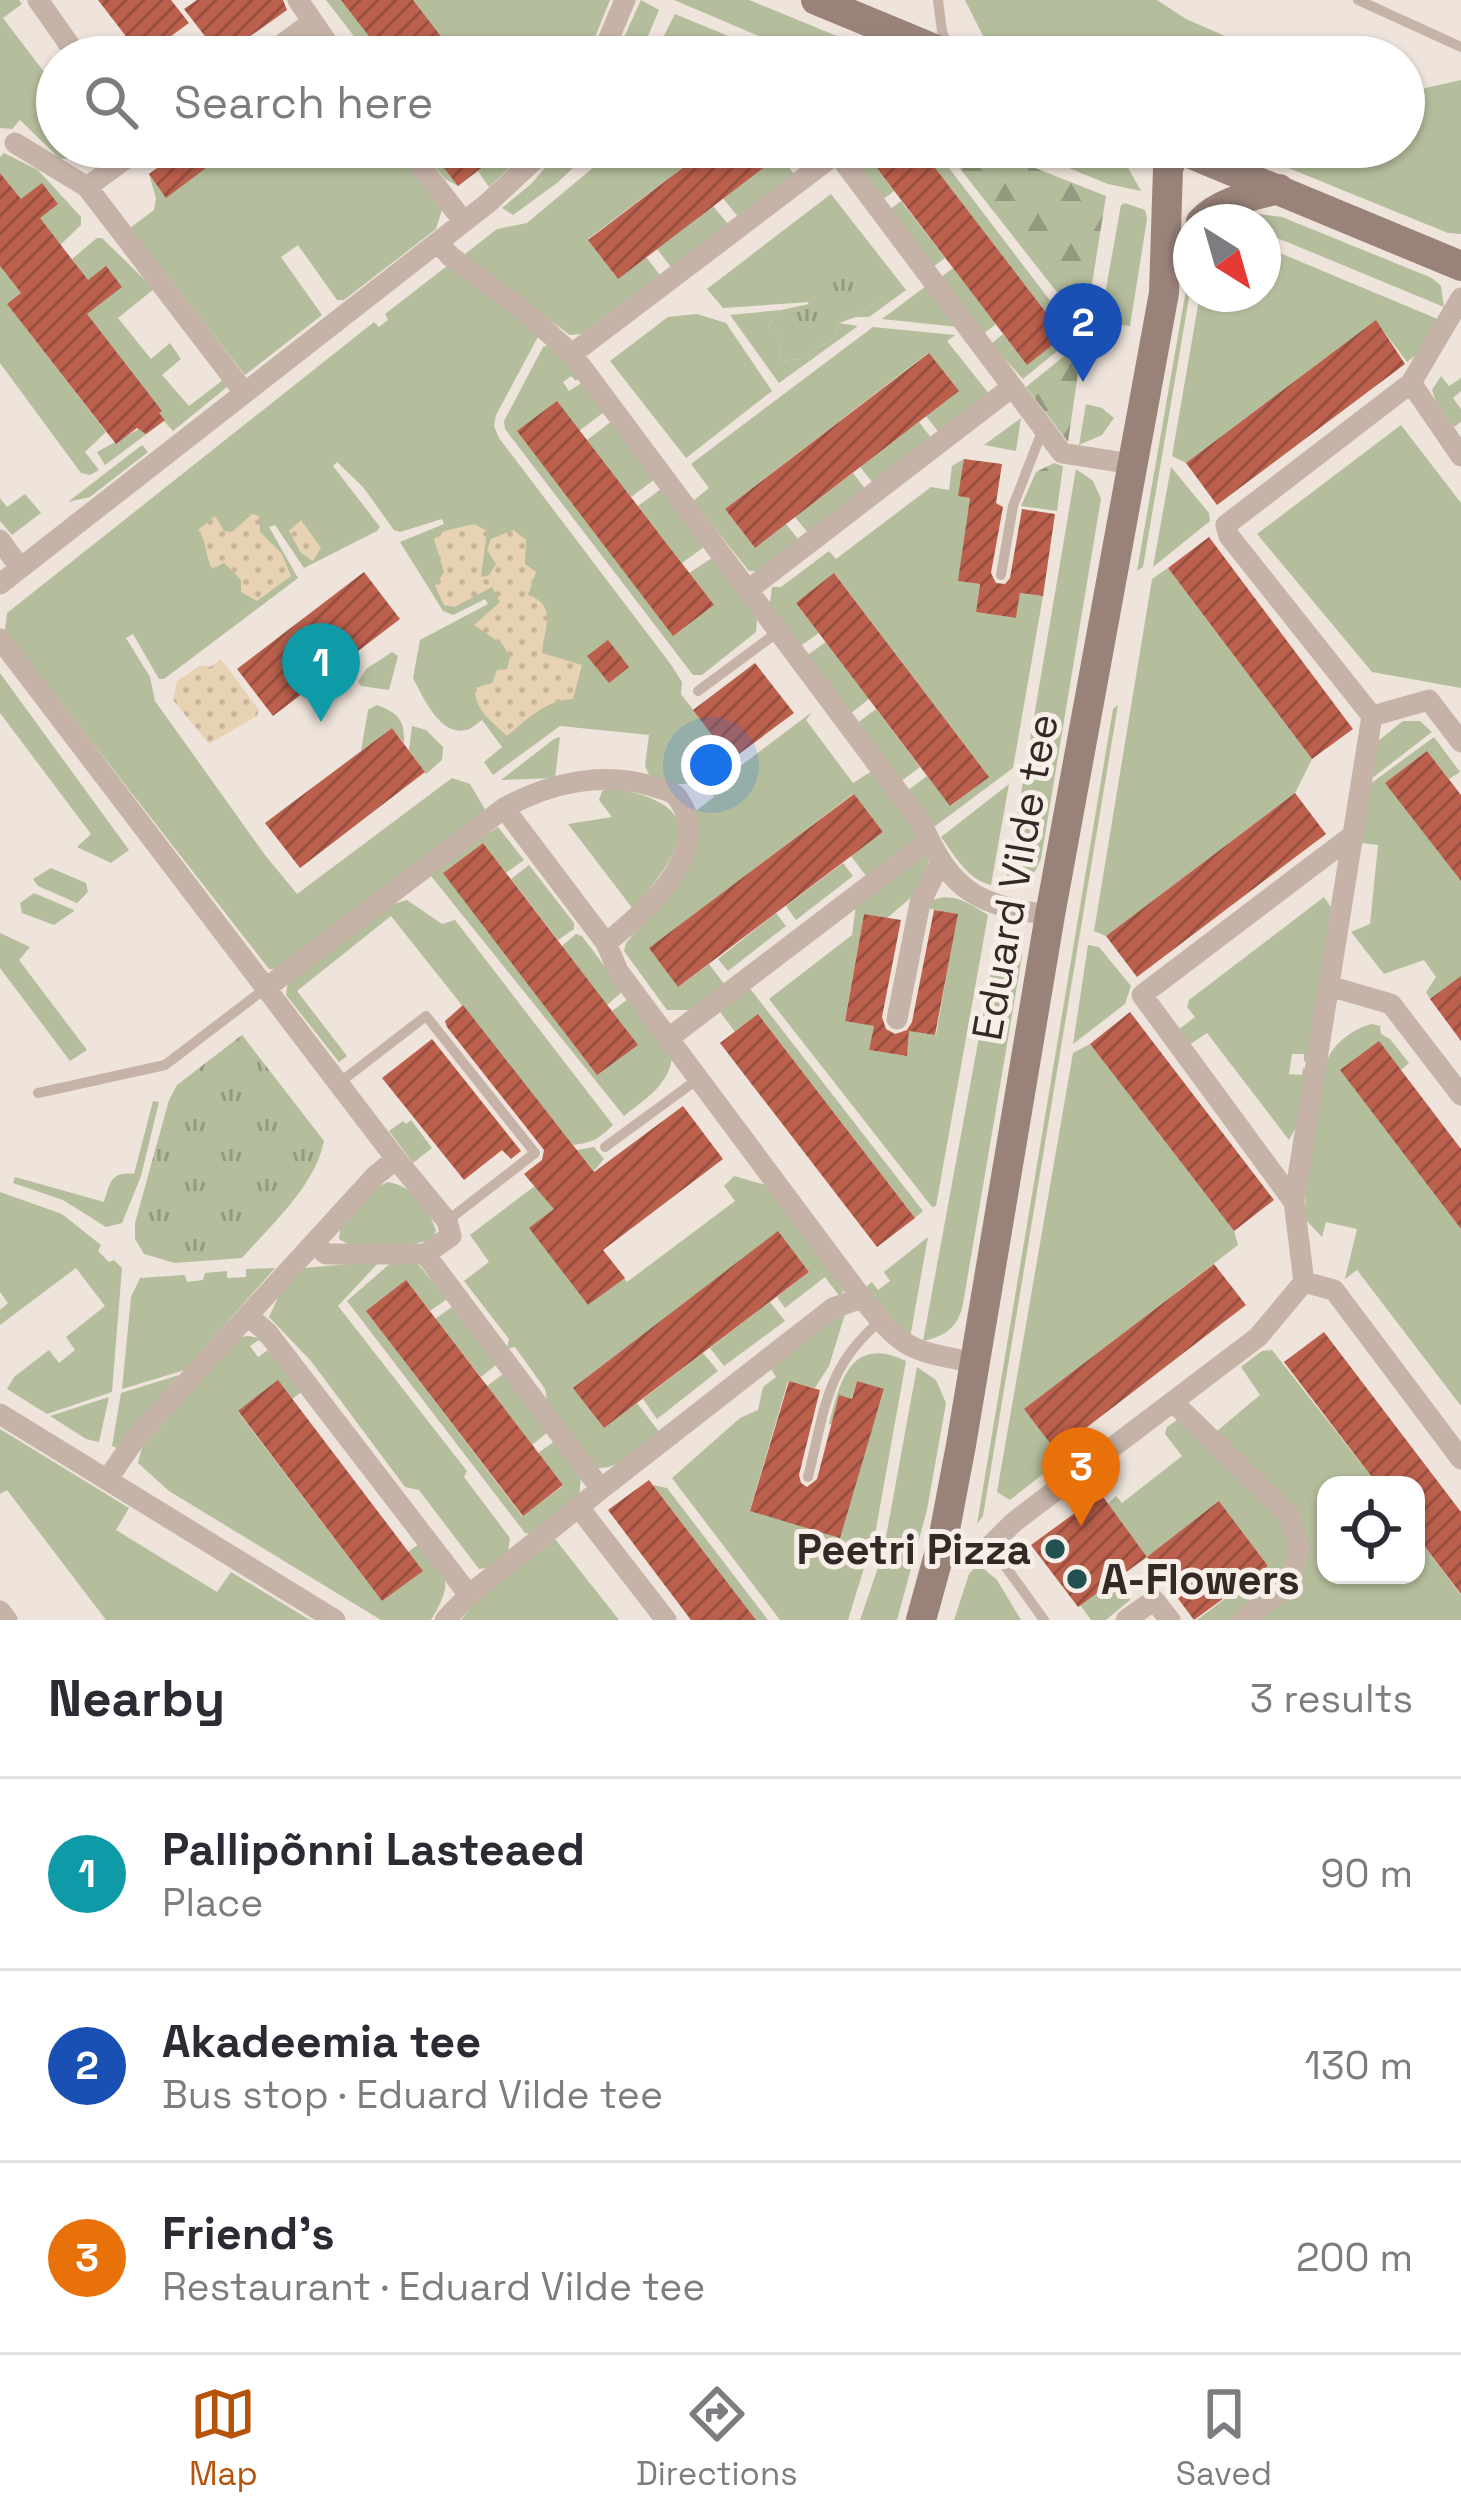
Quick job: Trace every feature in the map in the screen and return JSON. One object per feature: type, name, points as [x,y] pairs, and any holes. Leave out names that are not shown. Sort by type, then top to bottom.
[{"type":"street","points":[[38,0],[63,36]]},
{"type":"street","points":[[298,0],[321,36]]},
{"type":"street","points":[[610,36],[625,0]]},
{"type":"street","points":[[816,0],[897,36]]},
{"type":"street","points":[[293,36],[311,23]]},
{"type":"street","points":[[15,142],[36,155]]},
{"type":"street","points":[[56,168],[87,188],[244,392]]},
{"type":"street","points":[[87,188],[113,168]]},
{"type":"street","points":[[422,168],[464,222]]},
{"type":"street","points":[[0,584],[464,222],[524,168]]},
{"type":"street","points":[[572,354],[817,168]]},
{"type":"street","points":[[854,168],[1062,453],[1132,464]]},
{"type":"street","name":"Eduard Vilde tee","points":[[921,1620],[943,1540],[1050,914],[1165,292],[1168,168]]},
{"type":"street","points":[[1226,168],[1461,266]]},
{"type":"street","points":[[1228,204],[1279,189]]},
{"type":"street","points":[[438,242],[572,354],[922,824],[940,863],[958,883],[994,907],[1050,914]]},
{"type":"street","points":[[1165,292],[1173,274]]},
{"type":"street","points":[[986,1550],[1014,1522],[1258,1337],[1304,1282],[1294,1202],[1372,716],[1229,536],[1226,526],[1411,383],[1461,298]]},
{"type":"street","points":[[1411,383],[1461,456]]},
{"type":"street","points":[[748,590],[1012,387]]},
{"type":"street","points":[[0,540],[20,568]]},
{"type":"street","points":[[0,639],[447,1221],[451,1236],[425,1254],[326,1254],[314,1243]]},
{"type":"street","points":[[1372,716],[1429,700],[1461,742]]},
{"type":"street","points":[[266,988],[504,808],[573,781],[630,779],[673,793],[680,801],[689,824],[686,852],[634,921],[606,943]]},
{"type":"street","points":[[504,808],[606,943],[618,971],[894,1339],[914,1351],[974,1363]]},
{"type":"street","points":[[1294,1202],[1142,995],[1353,835]]},
{"type":"street","points":[[669,1038],[929,840]]},
{"type":"street","points":[[897,1019],[920,903],[940,863]]},
{"type":"street","points":[[1329,986],[1390,1004],[1461,1095]]},
{"type":"street","points":[[107,1480],[135,1439],[375,1176],[396,1159]]},
{"type":"street","points":[[425,1254],[601,1489]]},
{"type":"street","points":[[1304,1282],[1334,1291],[1461,1459]]},
{"type":"street","points":[[446,1620],[469,1595],[833,1308],[862,1298]]},
{"type":"street","points":[[248,1316],[266,1331],[469,1595]]},
{"type":"street","points":[[1173,1402],[1289,1515],[1299,1547],[1291,1583],[1243,1620]]},
{"type":"street","points":[[0,1414],[334,1620]]},
{"type":"street","points":[[580,1509],[666,1620]]},
{"type":"street","points":[[1126,1620],[1154,1600],[1170,1620]]},
{"type":"street","points":[[0,1611],[7,1620]]},
{"type":"lane","points":[[938,0],[941,36]]},
{"type":"lane","points":[[1358,0],[1461,47]]},
{"type":"lane","points":[[1000,575],[1013,506],[1043,429]]},
{"type":"lane","points":[[698,692],[778,632]]},
{"type":"lane","points":[[38,1093],[165,1065],[266,988]]},
{"type":"lane","points":[[338,1083],[425,1016],[535,1153],[447,1221]]},
{"type":"lane","points":[[605,1147],[698,1079]]},
{"type":"lane","points":[[808,1477],[836,1371],[856,1342],[880,1321]]},
{"type":"lane","points":[[943,1540],[998,1556],[1044,1620]]},
{"type":"green space","points":[[0,0],[19,0],[22,4],[3,18],[36,61],[36,136],[20,120],[12,129],[0,128]]},
{"type":"green space","points":[[326,0],[610,0],[595,36],[354,36]]},
{"type":"green space","points":[[641,0],[659,10],[648,36],[625,36]]},
{"type":"green space","points":[[674,0],[749,0],[837,36],[759,36]]},
{"type":"green space","points":[[965,0],[1157,0],[1225,36],[983,36]]},
{"type":"green space","points":[[675,14],[728,36],[664,36]]},
{"type":"green space","points":[[1461,80],[1461,234],[1448,233],[1289,168],[1425,168],[1425,88]]},
{"type":"green space","points":[[4,153],[38,170],[81,217],[81,225],[58,247],[0,173]]},
{"type":"green space","points":[[205,168],[411,168],[442,210],[436,229],[344,300],[337,300],[298,245],[281,257],[322,315],[245,375],[130,228],[154,210],[156,198],[149,174],[166,197]]},
{"type":"green space","points":[[436,168],[509,168],[489,187],[478,171],[458,186]]},
{"type":"green space","points":[[545,168],[573,168],[513,215],[502,208]]},
{"type":"green space","points":[[593,168],[682,168],[588,239],[617,278],[646,257],[660,275],[582,334],[570,335],[465,254],[497,229],[527,223]]},
{"type":"green space","points":[[764,168],[789,168],[794,174],[738,217],[723,198]]},
{"type":"green space","points":[[858,168],[877,168],[894,191],[881,201]]},
{"type":"green space","points":[[935,168],[949,168],[1074,332],[1072,339],[1023,379],[991,344],[1003,334],[1027,364],[1063,336]]},
{"type":"green space","points":[[959,168],[1035,168],[1106,196],[1085,328]]},
{"type":"green space","points":[[1069,168],[1128,168],[1141,191]]},
{"type":"green space","points":[[831,194],[906,290],[869,317],[856,317],[883,297],[723,308],[707,289]]},
{"type":"green space","points":[[901,201],[945,258],[933,267],[889,210]]},
{"type":"green space","points":[[1125,203],[1145,210],[1147,219],[1130,326],[1100,322]]},
{"type":"green space","points":[[713,206],[728,224],[671,267],[657,249]]},
{"type":"green space","points":[[1281,217],[1432,278],[1441,286],[1444,307],[1281,239]]},
{"type":"green space","points":[[97,238],[154,289],[118,318],[151,359],[170,343],[181,359],[162,375],[189,406],[223,380],[227,387],[173,431],[164,421],[105,465],[97,452],[161,411],[64,285],[81,272],[72,259]]},
{"type":"green space","points":[[843,247],[883,297],[839,323],[835,337],[799,359],[780,361],[781,338],[768,326],[781,310],[809,304],[794,284]]},
{"type":"green space","points":[[1281,254],[1440,320],[1425,348],[1407,362],[1376,321],[1186,463],[1172,456],[1197,312],[1281,312]]},
{"type":"green space","points":[[0,266],[21,293],[8,305],[106,432],[85,452],[99,470],[90,475],[81,473],[0,363]]},
{"type":"green space","points":[[447,266],[540,333],[496,415],[499,438],[672,666],[682,682],[681,694],[729,757],[700,779],[676,784],[650,777],[645,766],[649,735],[560,726],[493,775],[484,762],[502,747],[482,720],[466,730],[448,727],[433,713],[413,678],[420,640],[488,604],[485,599],[453,615],[443,611],[400,542],[444,524],[442,519],[394,530],[363,487],[337,462],[333,466],[380,527],[377,531],[304,568],[275,525],[269,527],[298,578],[164,679],[159,679],[133,634],[126,638],[150,677],[155,701],[297,894],[452,778],[470,784],[486,811],[279,969],[269,969],[5,631],[7,613],[374,322],[379,327],[388,320],[385,314]]},
{"type":"green space","points":[[953,268],[996,324],[983,334],[940,278]]},
{"type":"green space","points":[[926,286],[958,327],[882,319]]},
{"type":"green space","points":[[781,310],[768,326],[781,338],[780,361],[799,359],[835,337],[839,323],[858,326],[779,383],[730,315]]},
{"type":"green space","points":[[1182,312],[1187,312],[1143,567],[1137,571]]},
{"type":"green space","points":[[697,314],[726,323],[772,391],[686,458],[610,361],[668,317]]},
{"type":"green space","points":[[873,327],[955,335],[947,341],[990,395],[940,434],[926,416],[958,391],[928,353],[725,509],[754,547],[786,524],[799,540],[759,571],[749,571],[693,501],[709,488],[691,464]]},
{"type":"green space","points":[[551,344],[580,377],[563,382],[569,391],[583,382],[604,412],[579,431],[518,432],[673,635],[713,606],[689,573],[712,558],[757,618],[756,632],[702,675],[693,675],[505,429],[504,421],[543,347]]},
{"type":"green space","points":[[1082,345],[1068,442],[1026,387]]},
{"type":"green space","points":[[1441,376],[1449,386],[1461,378],[1461,391],[1453,398],[1461,409],[1461,422],[1454,427],[1432,390]]},
{"type":"green space","points":[[1086,404],[1114,418],[1102,435],[1079,445]]},
{"type":"green space","points":[[1021,418],[1016,451],[984,445]]},
{"type":"green space","points":[[612,421],[655,479],[631,497],[587,440]]},
{"type":"green space","points":[[919,422],[932,439],[873,483],[860,467]]},
{"type":"green space","points":[[1401,425],[1461,503],[1461,688],[1372,672],[1257,534]]},
{"type":"green space","points":[[142,445],[148,452],[90,497],[68,502]]},
{"type":"green space","points":[[964,459],[959,496],[970,498],[959,581],[980,584],[976,612],[1016,618],[1020,593],[1043,596],[1013,768],[934,827],[907,791],[927,776],[951,806],[988,776],[835,574],[796,603],[819,633],[799,647],[770,603],[772,587],[781,587],[829,551],[836,559],[931,487],[949,490],[952,466]]},
{"type":"green space","points":[[1054,463],[1063,466],[1057,511],[1021,506],[1036,472]]},
{"type":"green space","points":[[1171,467],[1209,513],[1210,521],[1153,567]]},
{"type":"green space","points":[[1076,469],[1093,481],[1101,499],[1041,859],[1034,873],[1005,888]]},
{"type":"green space","points":[[853,473],[866,490],[808,533],[795,517]]},
{"type":"green space","points":[[661,489],[704,547],[682,563],[638,506]]},
{"type":"green space","points":[[25,494],[41,513],[12,535],[0,521],[0,498],[7,507]]},
{"type":"green space","points":[[1168,568],[1312,759],[1295,793],[1106,936],[1094,931],[1152,579]]},
{"type":"green space","points":[[826,642],[869,699],[850,714],[806,656]]},
{"type":"green space","points":[[392,652],[398,656],[389,690],[361,686],[358,682],[366,669]]},
{"type":"green space","points":[[0,673],[129,850],[111,863],[77,847],[91,834],[0,713]]},
{"type":"green space","points":[[377,705],[399,718],[404,743],[392,728],[361,751],[368,710]]},
{"type":"green space","points":[[1118,705],[983,1516],[977,1524],[1113,709]]},
{"type":"green space","points":[[876,709],[920,767],[900,782],[856,724]]},
{"type":"green space","points":[[812,712],[806,720],[853,783],[872,771],[918,831],[917,837],[867,877],[851,856],[883,832],[853,794],[650,948],[678,987],[709,964],[725,985],[690,1010],[667,1010],[624,951],[626,943],[671,888],[693,813],[714,797],[710,789]]},
{"type":"green space","points":[[1403,721],[1420,721],[1432,732],[1371,779],[1378,741]]},
{"type":"green space","points":[[412,726],[426,730],[443,747],[442,760],[426,774],[409,750]]},
{"type":"green space","points":[[560,737],[555,778],[501,780],[554,739]]},
{"type":"green space","points":[[1434,737],[1460,772],[1449,779],[1427,751],[1386,783],[1461,881],[1461,984],[1457,980],[1430,999],[1426,992],[1436,977],[1424,960],[1384,974],[1351,932],[1370,924],[1378,845],[1361,843],[1370,784]]},
{"type":"green space","points":[[1009,784],[991,885],[969,873],[941,837]]},
{"type":"green space","points":[[612,788],[666,806],[677,819],[680,833],[665,868],[633,909],[568,824],[612,817],[599,800],[602,791]]},
{"type":"green space","points":[[498,827],[524,860],[506,873],[483,843],[444,872],[597,1075],[637,1045],[612,1011],[628,999],[672,1057],[661,1083],[624,1116],[431,876],[437,865]]},
{"type":"green space","points":[[919,856],[930,856],[920,890],[887,918],[864,914],[845,1020],[874,1026],[869,1050],[907,1056],[909,1031],[936,1035],[957,915],[927,908],[929,902],[952,898],[988,915],[936,1206],[932,1207],[769,999],[852,935],[856,905]]},
{"type":"green space","points":[[843,863],[853,876],[796,920],[786,906]]},
{"type":"green space","points":[[529,865],[574,923],[574,929],[558,940],[511,879]]},
{"type":"green space","points":[[51,868],[86,883],[88,892],[77,903],[38,886],[33,879]]},
{"type":"green space","points":[[34,893],[74,911],[54,925],[22,913],[20,903]]},
{"type":"green space","points":[[1324,897],[1331,907],[1310,1063],[1304,1061],[1304,1054],[1292,1054],[1289,1074],[1302,1075],[1303,1068],[1309,1069],[1299,1122],[1289,1140],[1207,1033],[1189,1045],[1178,1030],[1195,1017],[1187,1007],[1189,1000]]},
{"type":"green space","points":[[407,900],[442,924],[455,920],[613,1125],[604,1133],[573,1145],[391,916],[297,991],[347,1056],[339,1062],[286,995],[288,981],[393,904]]},
{"type":"green space","points":[[776,913],[786,926],[728,971],[718,959]]},
{"type":"green space","points":[[1000,923],[1015,938],[1022,956],[963,1304],[950,1329],[923,1341]]},
{"type":"green space","points":[[0,933],[30,947],[19,960],[87,1050],[70,1061],[0,968]]},
{"type":"green space","points":[[576,934],[623,991],[607,1005],[562,946]]},
{"type":"green space","points":[[1088,945],[1099,947],[1131,986],[1125,1004],[1073,1044]]},
{"type":"green space","points":[[748,986],[923,1211],[915,1218],[759,1015],[735,1032],[718,1009]]},
{"type":"green space","points":[[1372,1024],[1380,1026],[1381,1034],[1409,1063],[1401,1070],[1341,1071],[1461,1229],[1461,1406],[1357,1270],[1345,1279],[1357,1229],[1326,1222],[1322,1237],[1305,1219],[1323,1071],[1341,1041]]},
{"type":"green space","points":[[242,1035],[324,1141],[319,1158],[291,1204],[242,1258],[175,1263],[144,1254],[135,1239],[135,1223],[169,1100],[177,1085]]},
{"type":"green space","points":[[1090,1044],[1234,1231],[1238,1245],[1025,1409],[1062,1459],[1010,1500],[997,1492],[1073,1053]]},
{"type":"green space","points":[[153,1101],[159,1102],[141,1176],[122,1223],[106,1227],[63,1200],[13,1183],[15,1177],[104,1202],[116,1177],[134,1174]]},
{"type":"green space","points":[[411,1120],[432,1148],[413,1163],[389,1131]]},
{"type":"green space","points":[[594,1147],[604,1159],[567,1202],[530,1228],[588,1305],[624,1278],[627,1282],[735,1201],[724,1186],[734,1176],[769,1186],[844,1290],[840,1297],[825,1277],[785,1308],[777,1297],[809,1272],[778,1232],[574,1388],[604,1428],[637,1403],[660,1433],[605,1468],[596,1468],[548,1406],[545,1389],[515,1347],[507,1349],[509,1339],[464,1281],[489,1262],[470,1235],[577,1150]]},
{"type":"green space","points":[[388,1182],[405,1188],[424,1206],[436,1231],[432,1239],[371,1248],[339,1239],[340,1229]]},
{"type":"green space","points":[[0,1192],[62,1214],[101,1245],[98,1251],[109,1262],[114,1260],[122,1268],[112,1392],[47,1414],[7,1389],[14,1377],[49,1350],[59,1363],[75,1350],[66,1337],[105,1306],[76,1268],[0,1325],[0,1310],[8,1303],[0,1292]]},
{"type":"green space","points":[[928,1237],[910,1338],[865,1288],[872,1282],[878,1290],[890,1281],[884,1272]]},
{"type":"green space","points":[[380,1261],[338,1306],[467,1471],[464,1477],[510,1538],[508,1551],[487,1568],[479,1569],[419,1490],[405,1487],[311,1361],[269,1317],[280,1293],[305,1268]]},
{"type":"green space","points":[[393,1261],[417,1263],[447,1299],[430,1311],[406,1281],[367,1312],[522,1516],[563,1486],[538,1453],[555,1441],[581,1476],[579,1499],[533,1534],[525,1533],[347,1301]]},
{"type":"green space","points":[[275,1268],[185,1370],[122,1389],[131,1297],[140,1278],[185,1275],[187,1282],[203,1280],[205,1273],[227,1271],[227,1278],[246,1277],[246,1269]]},
{"type":"green space","points":[[770,1302],[785,1321],[724,1366],[710,1348]]},
{"type":"green space","points":[[452,1307],[497,1364],[481,1377],[435,1319]]},
{"type":"green space","points":[[845,1314],[829,1366],[815,1388],[788,1381],[750,1510],[839,1537],[884,1390],[857,1381],[843,1426],[829,1424],[833,1408],[843,1378],[860,1358],[887,1354],[906,1361],[876,1529],[848,1620],[780,1620],[672,1478],[740,1418],[758,1410],[763,1387],[776,1377],[769,1366],[821,1326]]},
{"type":"green space","points":[[239,1337],[264,1339],[263,1344],[259,1340],[250,1346],[258,1357],[271,1348],[303,1391],[292,1399],[278,1381],[238,1412],[382,1601],[422,1571],[408,1552],[420,1543],[445,1579],[443,1596],[431,1620],[381,1620],[169,1491],[138,1463],[142,1447]]},
{"type":"green space","points":[[1272,1350],[1371,1476],[1317,1476],[1317,1584],[1425,1584],[1425,1547],[1461,1595],[1461,1620],[1258,1620],[1297,1588],[1301,1518],[1217,1431],[1260,1395],[1241,1367],[1262,1351]]},
{"type":"green space","points":[[703,1353],[718,1371],[657,1419],[643,1399]]},
{"type":"green space","points":[[917,1367],[936,1380],[946,1403],[927,1510],[897,1620],[860,1620],[883,1553]]},
{"type":"green space","points":[[503,1374],[548,1432],[532,1445],[487,1386]]},
{"type":"green space","points":[[179,1375],[117,1448],[112,1446],[121,1393]]},
{"type":"green space","points":[[109,1397],[99,1442],[50,1416]]},
{"type":"green space","points":[[1180,1418],[1278,1516],[1290,1543],[1283,1582],[1232,1620],[1197,1620],[1268,1566],[1220,1502],[1147,1557],[1108,1504],[1116,1496],[1122,1503],[1182,1456],[1165,1434]]},
{"type":"green space","points":[[0,1429],[129,1508],[116,1530],[217,1592],[231,1572],[310,1620],[106,1620],[7,1490],[0,1494]]},
{"type":"green space","points":[[653,1485],[667,1488],[768,1620],[756,1620]]},
{"type":"green space","points":[[555,1539],[619,1620],[461,1620],[475,1602]]},
{"type":"green space","points":[[978,1564],[997,1580],[1021,1620],[954,1620],[969,1574]]},
{"type":"green space","points":[[1121,1576],[1130,1588],[1130,1600],[1106,1620],[1091,1620],[1080,1605]]},
{"type":"sand","points":[[252,514],[259,516],[260,532],[282,554],[291,576],[257,601],[241,592],[241,580],[224,563],[212,569],[198,530],[215,516],[224,531],[232,532]]},
{"type":"sand","points":[[301,520],[321,548],[313,561],[301,553],[289,531]]},
{"type":"sand","points":[[474,524],[487,531],[481,577],[489,575],[496,564],[487,550],[491,539],[513,530],[526,540],[525,564],[536,572],[528,595],[546,611],[542,653],[582,665],[573,699],[545,707],[507,736],[481,709],[475,688],[492,683],[497,670],[507,669],[510,657],[503,645],[474,625],[500,602],[492,587],[455,607],[444,605],[435,586],[444,572],[434,539],[444,531]]},
{"type":"sand","points":[[221,659],[259,710],[257,716],[209,744],[173,700],[177,681]]},
{"type":"building","points":[[98,0],[171,0],[189,23],[171,36],[126,36]]},
{"type":"building","points":[[197,0],[283,0],[287,10],[250,36],[205,36],[184,9]]},
{"type":"building","points":[[341,0],[413,0],[441,36],[369,36]]},
{"type":"building","points":[[157,168],[206,168],[166,198],[149,174]]},
{"type":"building","points":[[444,168],[481,168],[458,186]]},
{"type":"building","points":[[682,168],[763,168],[618,279],[588,240]]},
{"type":"building","points":[[877,168],[935,168],[1064,336],[1027,365]]},
{"type":"building","points":[[0,173],[21,199],[42,183],[58,204],[40,218],[88,280],[106,266],[122,287],[87,314],[162,411],[165,420],[146,434],[137,428],[116,444],[7,304],[21,293],[0,266]]},
{"type":"building","points":[[1376,320],[1405,364],[1217,505],[1186,463]]},
{"type":"building","points":[[929,353],[959,391],[755,548],[725,509]]},
{"type":"building","points":[[557,401],[714,605],[673,636],[517,431]]},
{"type":"building","points":[[964,459],[1002,464],[996,503],[1003,507],[991,573],[996,583],[1005,584],[1010,578],[1022,509],[1055,514],[1043,596],[1020,593],[1016,618],[976,612],[980,584],[958,581],[970,498],[958,496]]},
{"type":"building","points":[[1209,537],[1353,729],[1312,759],[1168,568]]},
{"type":"building","points":[[364,572],[400,619],[273,716],[237,669]]},
{"type":"building","points":[[834,573],[989,777],[950,806],[796,603]]},
{"type":"building","points":[[608,640],[629,667],[609,683],[587,656]]},
{"type":"building","points":[[755,663],[794,713],[731,760],[693,710]]},
{"type":"building","points":[[392,728],[425,772],[300,868],[265,823]]},
{"type":"building","points":[[1427,751],[1461,795],[1461,881],[1385,783]]},
{"type":"building","points":[[1295,793],[1326,834],[1137,977],[1106,936]]},
{"type":"building","points":[[854,794],[883,832],[678,987],[649,948]]},
{"type":"building","points":[[483,843],[638,1045],[597,1075],[443,873]]},
{"type":"building","points":[[934,910],[958,914],[935,1035],[909,1031],[907,1056],[869,1050],[874,1026],[845,1021],[864,914],[901,920],[882,1017],[886,1029],[895,1034],[907,1030],[912,1022]]},
{"type":"building","points":[[1461,976],[1461,1041],[1430,999]]},
{"type":"building","points":[[463,1005],[594,1172],[683,1106],[723,1159],[603,1250],[625,1278],[588,1305],[529,1228],[554,1209],[524,1174],[542,1160],[544,1150],[447,1027],[445,1021]]},
{"type":"building","points":[[1130,1012],[1274,1200],[1234,1231],[1090,1044]]},
{"type":"building","points":[[758,1014],[915,1218],[877,1247],[720,1043]]},
{"type":"building","points":[[432,1039],[521,1151],[511,1159],[502,1150],[464,1180],[382,1078]]},
{"type":"building","points":[[1379,1041],[1461,1149],[1461,1229],[1340,1070]]},
{"type":"building","points":[[778,1231],[809,1272],[604,1428],[573,1388]]},
{"type":"building","points":[[1214,1264],[1246,1305],[1056,1451],[1024,1409]]},
{"type":"building","points":[[406,1280],[563,1485],[523,1516],[366,1311]]},
{"type":"building","points":[[1324,1332],[1461,1512],[1461,1594],[1425,1547],[1425,1476],[1371,1476],[1284,1362]]},
{"type":"building","points":[[278,1380],[423,1571],[382,1601],[238,1411]]},
{"type":"building","points":[[789,1381],[820,1390],[799,1475],[807,1487],[817,1479],[839,1395],[852,1399],[857,1381],[884,1389],[840,1538],[750,1511]]},
{"type":"building","points":[[649,1480],[756,1620],[691,1620],[608,1510]]},
{"type":"building","points":[[1101,1494],[1147,1557],[1078,1607],[1031,1545]]},
{"type":"building","points":[[1219,1501],[1268,1566],[1194,1620],[1147,1557]]},
{"type":"place","name":"Akadeemia tee","points":[[1083,382]]},
{"type":"place","name":"Pallipõnni Lasteaed","points":[[321,722]]},
{"type":"place","name":"Friend's","points":[[1081,1526]]},
{"type":"place","name":"Peetri Pizza","points":[[1055,1549]]},
{"type":"place","name":"A-Flowers","points":[[1077,1579]]}]
